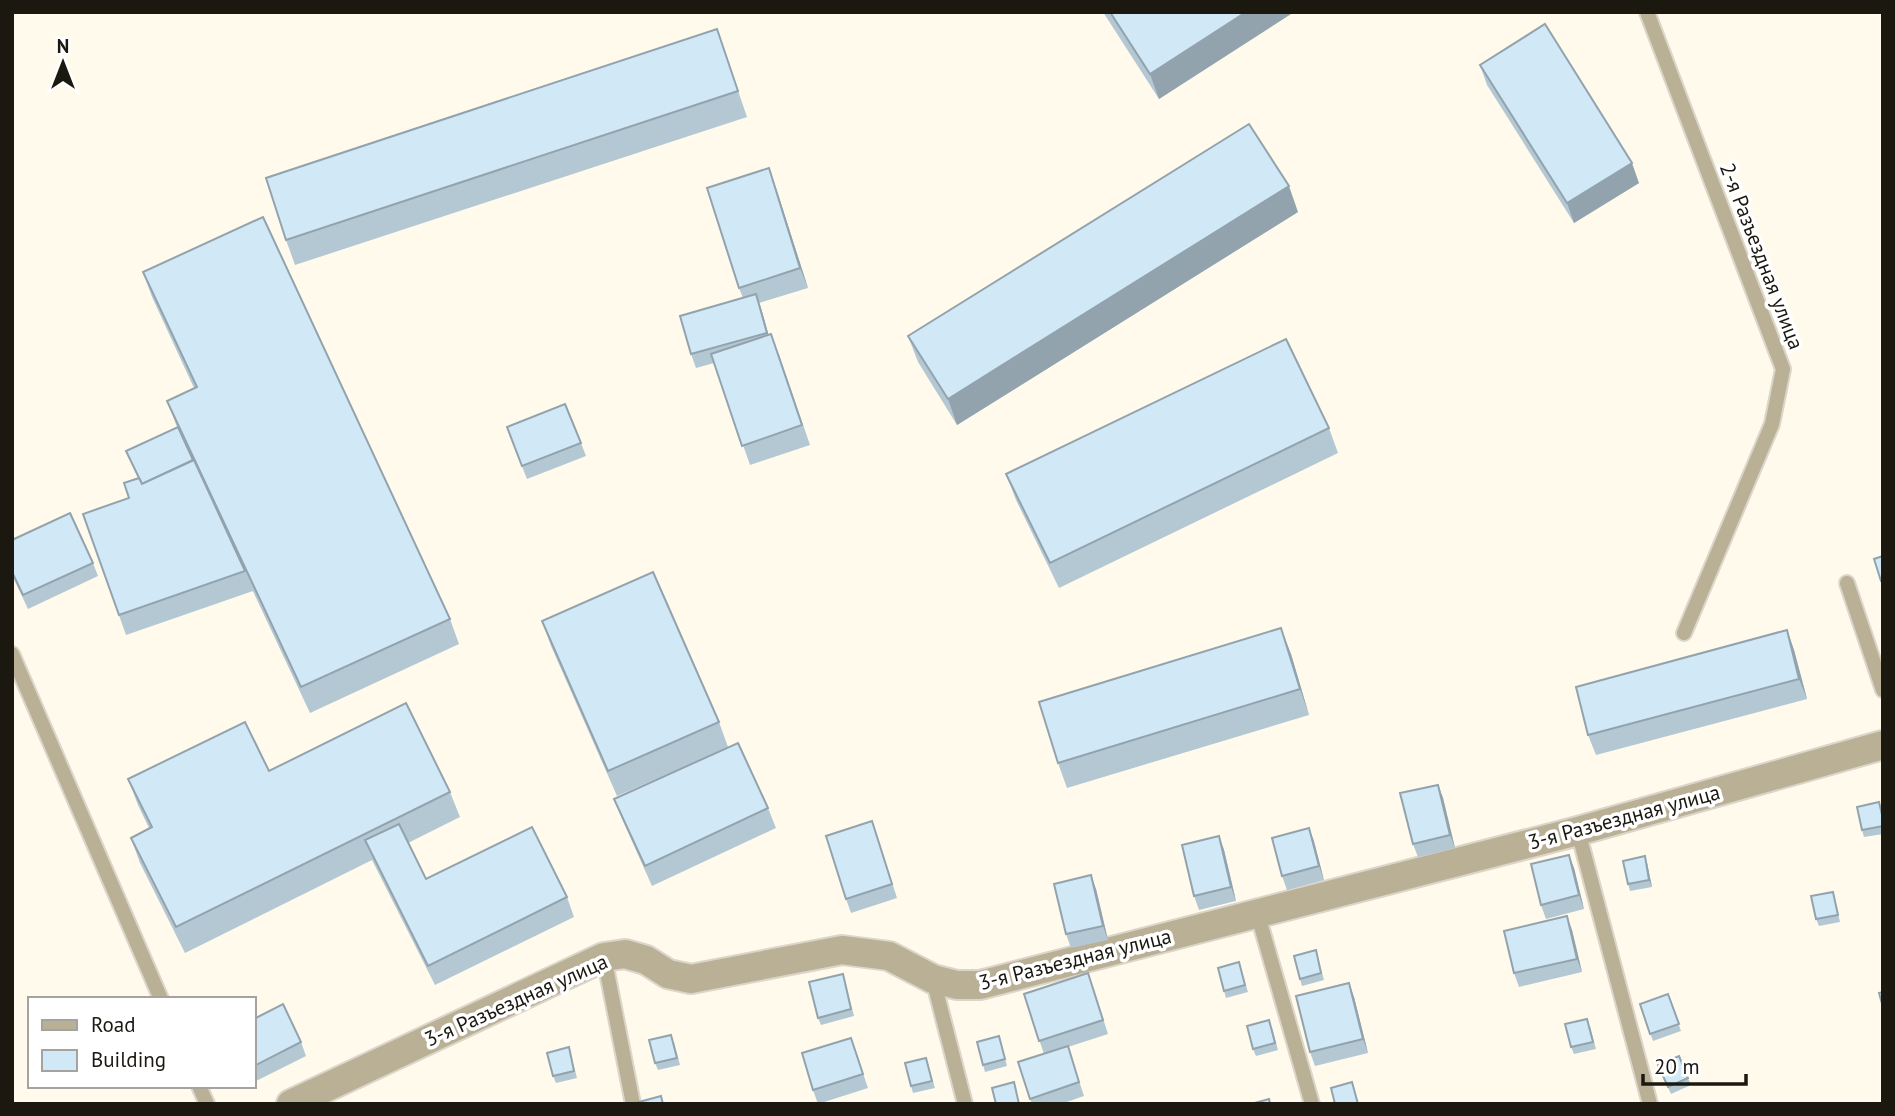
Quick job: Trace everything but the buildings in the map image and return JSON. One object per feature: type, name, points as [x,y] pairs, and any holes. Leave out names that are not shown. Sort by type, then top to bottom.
[{"type":"street","name":"3-я Разъездная улица","points":[[291,1104],[604,957],[625,954],[646,960],[668,974],[691,979],[842,950],[889,956],[933,979],[957,985],[980,985],[1578,831],[1883,745]]},
{"type":"lane","name":"2-я Разъездная улица","points":[[1647,12],[1783,369],[1772,424],[1684,633]]},
{"type":"lane","points":[[1847,583],[1883,690]]},
{"type":"lane","points":[[12,654],[160,997]]},
{"type":"lane","points":[[1578,831],[1650,1104]]},
{"type":"lane","points":[[1256,912],[1312,1104]]},
{"type":"lane","points":[[604,957],[633,1104]]},
{"type":"lane","points":[[933,979],[965,1104]]},
{"type":"lane","points":[[200,1088],[207,1104]]}]
